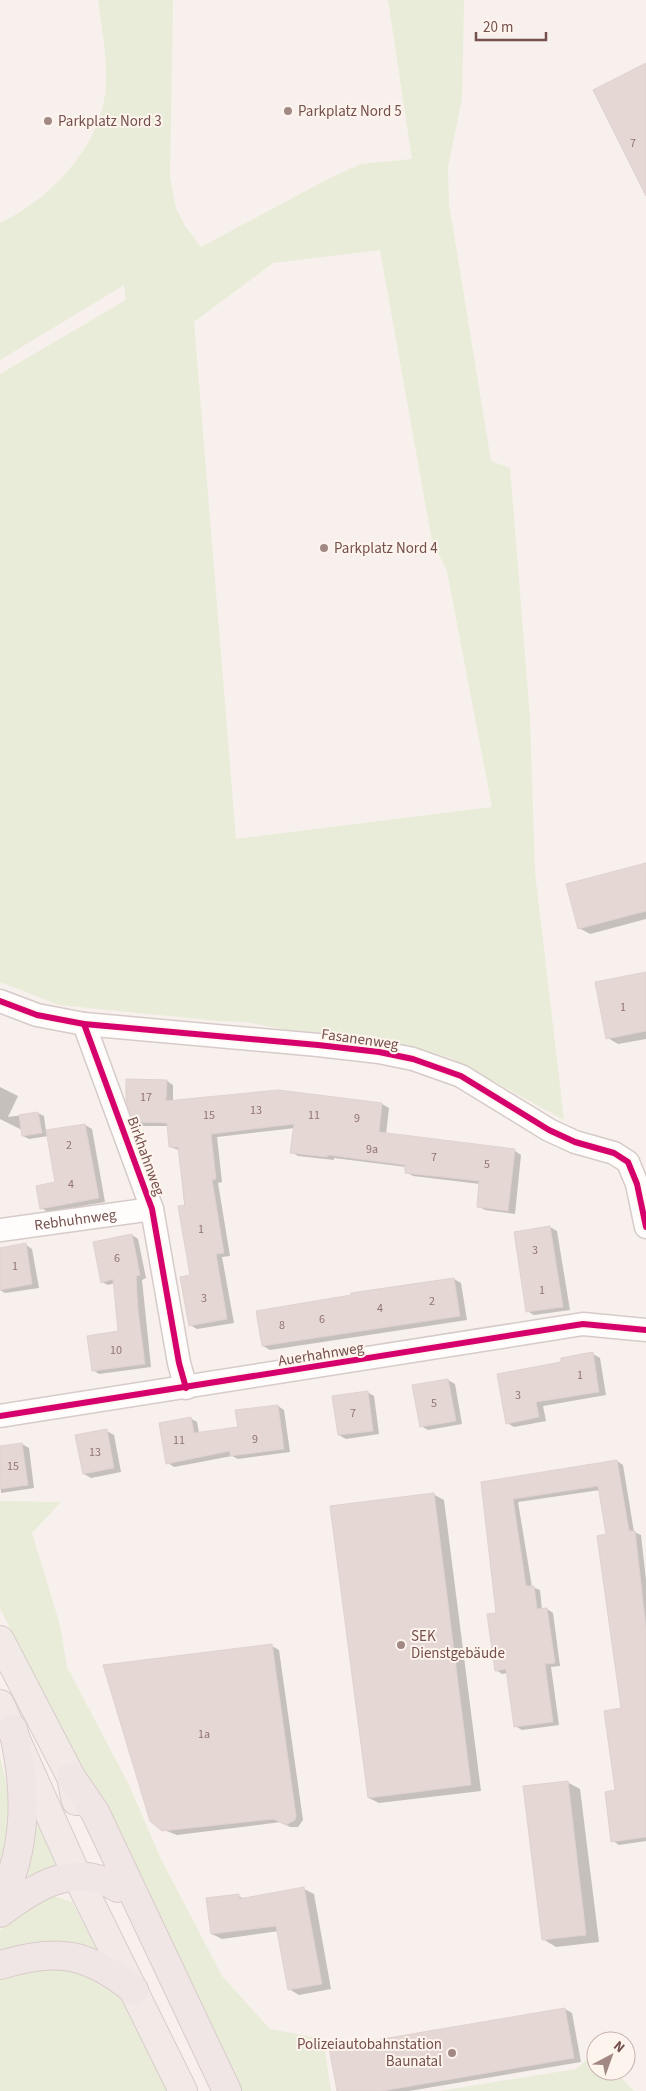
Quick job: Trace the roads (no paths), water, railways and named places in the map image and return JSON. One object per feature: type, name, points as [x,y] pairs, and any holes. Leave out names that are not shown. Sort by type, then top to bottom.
[{"type":"highway","points":[[0,1903],[17,1859],[23,1827],[24,1794],[20,1761],[13,1729]]},
{"type":"highway","points":[[71,1778],[95,1812],[227,2091]]},
{"type":"highway","points":[[0,1913],[23,1896],[52,1881],[77,1876],[97,1877],[118,1888]]},
{"type":"highway","points":[[0,1966],[28,1957],[59,1955],[83,1959],[100,1965],[134,1990]]},
{"type":"main road","points":[[0,1640],[71,1778],[82,1815],[176,2009],[212,2091]]},
{"type":"main road","points":[[0,1704],[13,1729],[77,1876],[183,2091]]},
{"type":"street","name":"Fasanenweg","points":[[0,1001],[37,1015],[84,1024],[378,1052],[413,1059],[461,1076],[549,1130],[575,1142],[614,1153],[628,1162],[637,1184],[646,1227]]},
{"type":"street","name":"Birkhahnweg","points":[[84,1024],[152,1209],[179,1363],[186,1388]]},
{"type":"street","name":"Rebhuhnweg","points":[[0,1230],[152,1209]]},
{"type":"street","name":"Auerhahnweg","points":[[0,1416],[583,1324],[646,1330]]},
{"type":"place","name":"Parkplatz Nord 5","points":[[288,111]]},
{"type":"place","name":"Parkplatz Nord 3","points":[[48,121]]},
{"type":"place","name":"Parkplatz Nord 4","points":[[324,548]]},
{"type":"place","name":"SEK Dienstgebäude","points":[[401,1645]]},
{"type":"place","name":"Polizeiautobahnstation Baunatal","points":[[452,2053]]}]
